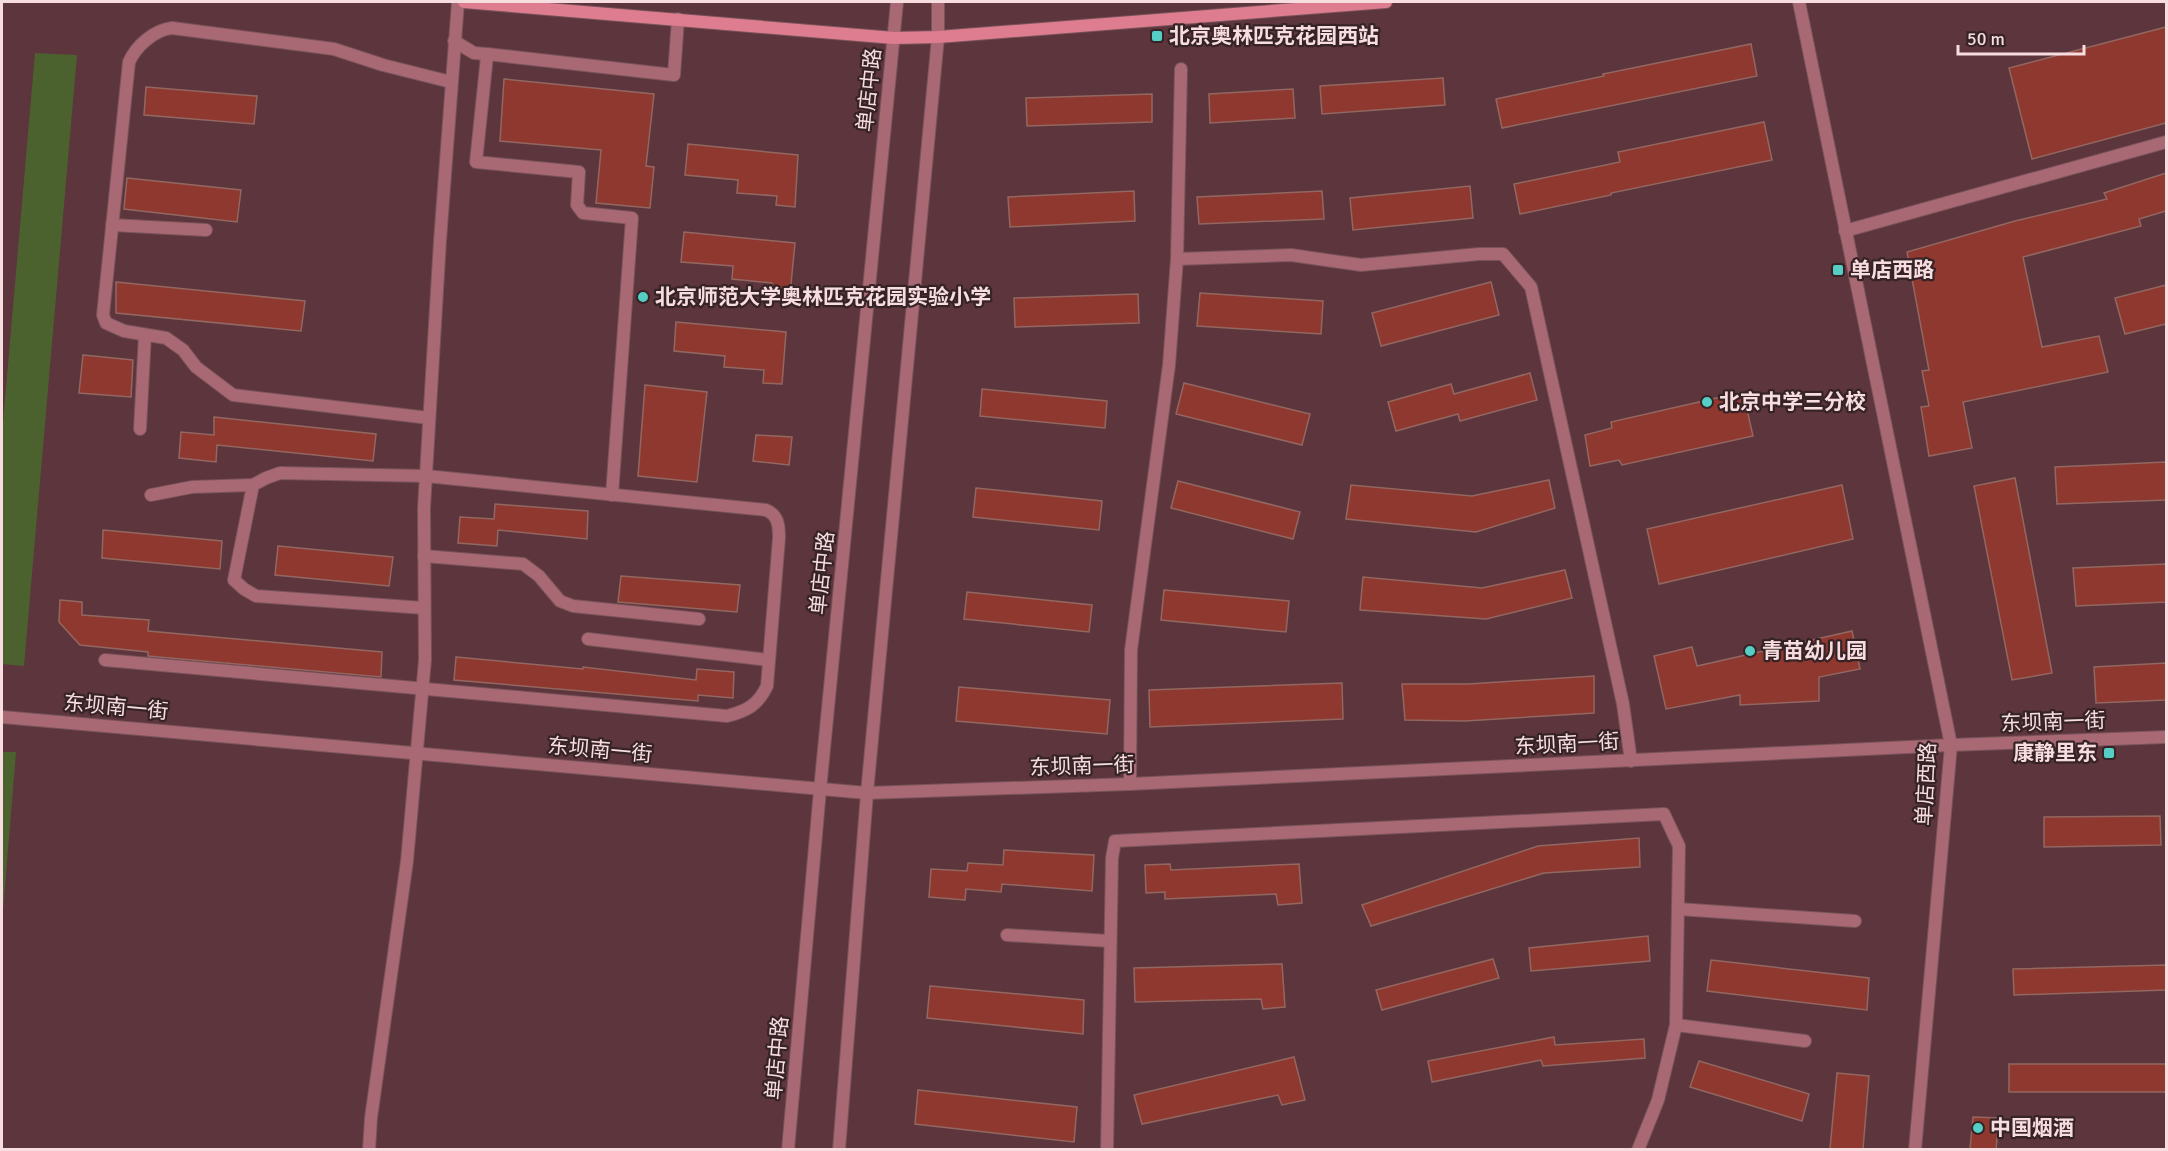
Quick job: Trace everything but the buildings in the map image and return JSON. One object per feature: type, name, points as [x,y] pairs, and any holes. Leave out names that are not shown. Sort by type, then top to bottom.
[{"type":"main road","points":[[464,2],[894,38],[938,37],[1386,2]]},
{"type":"street","points":[[369,1149],[371,1118],[407,861],[422,689],[429,418],[458,2]]},
{"type":"street","name":"单店中路","points":[[788,1149],[820,790],[897,2]]},
{"type":"street","points":[[839,1149],[867,794],[938,37],[938,2]]},
{"type":"street","name":"单店西路","points":[[1799,2],[1951,745],[1915,1149]]},
{"type":"street","points":[[454,41],[474,53],[674,75],[678,19]]},
{"type":"street","points":[[429,418],[233,395],[196,367],[183,350],[166,338],[124,331],[106,323],[102,315],[129,62],[132,55],[148,39],[171,28],[334,49],[383,65],[451,82]]},
{"type":"street","points":[[488,54],[476,162],[579,172],[577,205],[584,213],[632,218],[612,495]]},
{"type":"street","points":[[1130,784],[1131,650],[1169,365],[1177,259],[1181,69]]},
{"type":"street","points":[[1845,231],[2166,142]]},
{"type":"street","points":[[112,225],[206,230]]},
{"type":"street","points":[[1177,259],[1291,255],[1361,265],[1479,254],[1503,255],[1531,287],[1623,705],[1631,761]]},
{"type":"street","points":[[140,429],[145,335]]},
{"type":"street","points":[[105,660],[727,716],[746,712],[763,695],[767,686],[779,528],[773,513],[766,510],[426,476],[280,473],[254,485],[192,487],[151,495]]},
{"type":"street","points":[[254,485],[234,580],[244,589],[256,596],[424,608]]},
{"type":"street","points":[[424,556],[523,564],[539,576],[560,601],[573,606],[699,619]]},
{"type":"street","points":[[588,639],[769,660]]},
{"type":"street","name":"东坝南一街","points":[[2,717],[867,794],[2166,737]]},
{"type":"street","points":[[1107,1149],[1112,858],[1116,841],[1664,814],[1679,846],[1676,1025],[1658,1100],[1638,1149]]},
{"type":"street","points":[[1678,909],[1856,921]]},
{"type":"street","points":[[1007,935],[1110,941]]},
{"type":"street","points":[[1676,1025],[1805,1041]]},
{"type":"green space","points":[[35,53],[77,55],[24,666],[2,664],[2,434]]},
{"type":"green space","points":[[2,752],[16,752],[2,923]]},
{"type":"place","name":"北京奥林匹克花园西站","points":[[1157,36]]},
{"type":"place","name":"单店西路","points":[[1838,270]]},
{"type":"place","name":"北京师范大学奥林匹克花园实验小学","points":[[643,297]]},
{"type":"place","name":"北京中学三分校","points":[[1707,402]]},
{"type":"place","name":"青苗幼儿园","points":[[1750,651]]},
{"type":"place","name":"康静里东","points":[[2109,753]]},
{"type":"place","name":"中国烟酒","points":[[1978,1128]]}]
